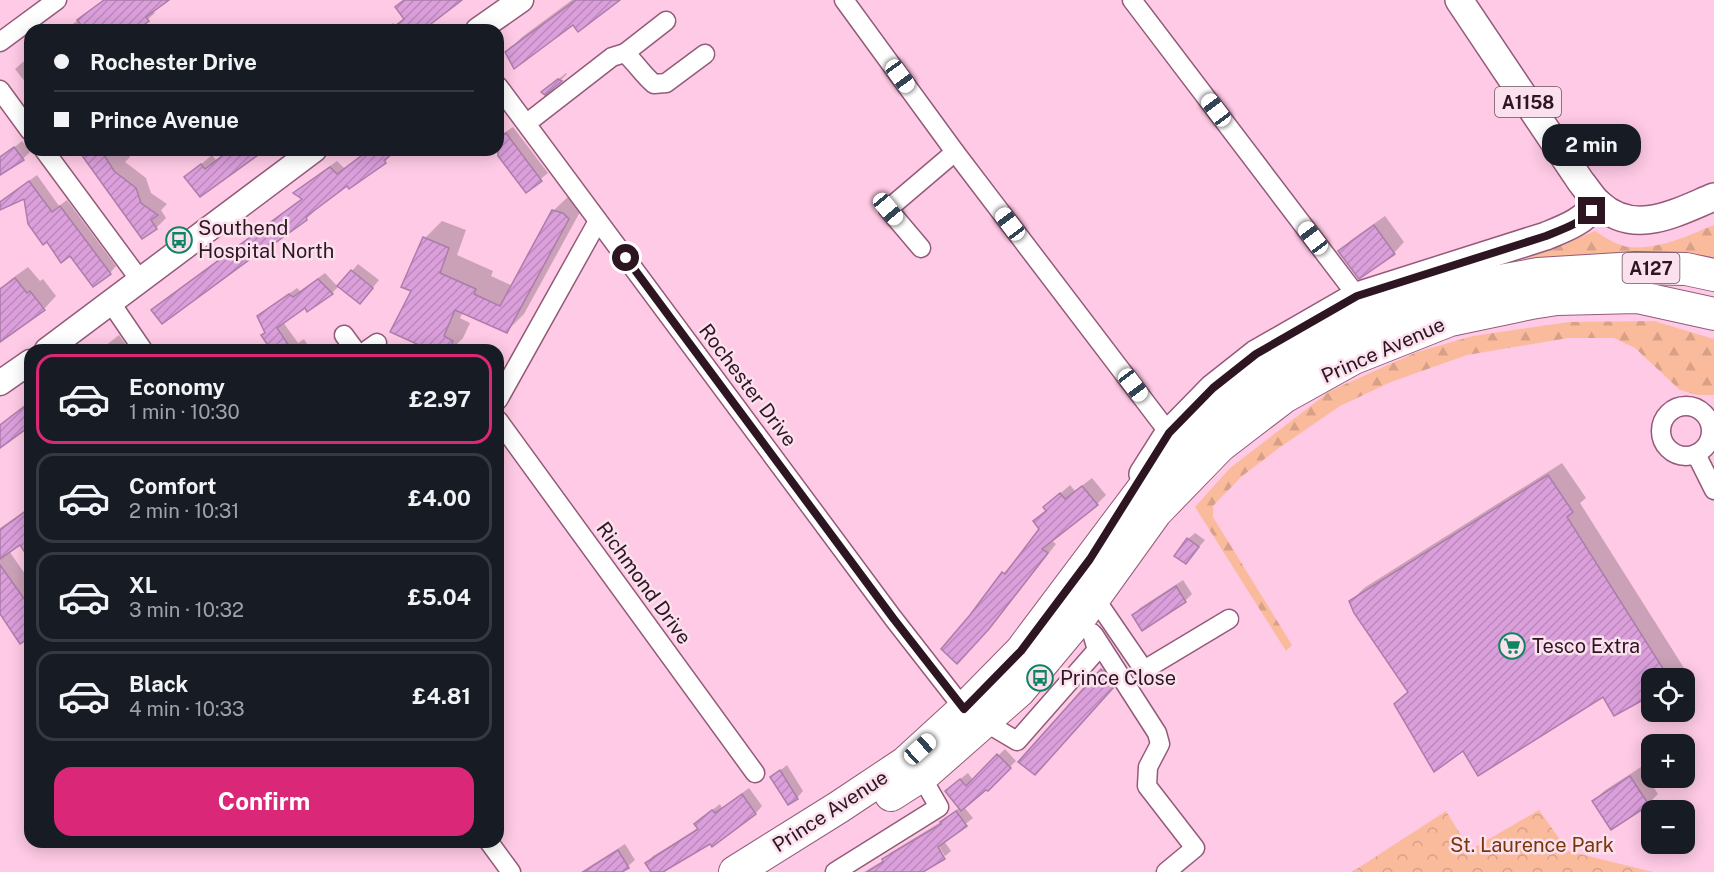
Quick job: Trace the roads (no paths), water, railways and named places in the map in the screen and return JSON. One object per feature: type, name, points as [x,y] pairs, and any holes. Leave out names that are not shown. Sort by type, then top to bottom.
[{"type":"highway","name":"Prince Avenue","points":[[769,872],[921,776],[974,716],[1148,482],[1194,434],[1275,371],[1377,317],[1450,290],[1538,274],[1636,268],[1686,269],[1714,275]]},
{"type":"highway","name":"Prince Avenue","points":[[735,872],[839,807],[974,716],[1019,691],[1089,617],[1156,512],[1220,446],[1284,397],[1354,358],[1450,320],[1537,302],[1557,299],[1637,297],[1714,314]]},
{"type":"main road","name":"A1158","points":[[1459,0],[1581,182],[1598,203],[1609,212],[1635,221],[1653,220],[1714,197]]},
{"type":"main road","name":"Prince Avenue","points":[[1090,559],[1169,433],[1213,388],[1256,354],[1357,296],[1546,236],[1574,225],[1598,203]]},
{"type":"street","points":[[24,24],[57,0]]},
{"type":"street","points":[[487,24],[521,0]]},
{"type":"street","points":[[844,0],[955,152],[1169,433]]},
{"type":"street","points":[[1132,0],[1357,296]]},
{"type":"street","points":[[527,123],[612,57],[625,53],[666,21]]},
{"type":"street","points":[[0,42],[24,24]]},
{"type":"street","points":[[625,53],[654,84],[666,83],[705,54]]},
{"type":"street","points":[[0,90],[24,123]]},
{"type":"street","name":"Rochester Drive","points":[[504,94],[893,618],[974,716]]},
{"type":"street","points":[[921,248],[888,209],[955,152]]},
{"type":"street","points":[[48,156],[140,280]]},
{"type":"street","points":[[55,344],[306,156]]},
{"type":"street","points":[[504,389],[598,221]]},
{"type":"street","points":[[111,303],[139,344]]},
{"type":"street","points":[[0,383],[24,366]]},
{"type":"street","name":"Richmond Drive","points":[[504,428],[754,773]]},
{"type":"street","points":[[1696,454],[1714,490]]},
{"type":"street","points":[[1089,617],[1144,670],[1229,619]]},
{"type":"street","points":[[1089,617],[1157,733],[1160,744],[1148,767],[1148,786],[1195,848],[1166,872]]},
{"type":"street","points":[[835,872],[939,807],[921,776]]},
{"type":"street","points":[[493,848],[511,872]]},
{"type":"place","name":"Southend Hospital North","points":[[179,240]]},
{"type":"place","name":"Tesco Extra","points":[[1512,646]]},
{"type":"place","name":"Prince Close","points":[[1040,678]]},
{"type":"park label","name":"St. Laurence Park","points":[[1532,845]]}]
